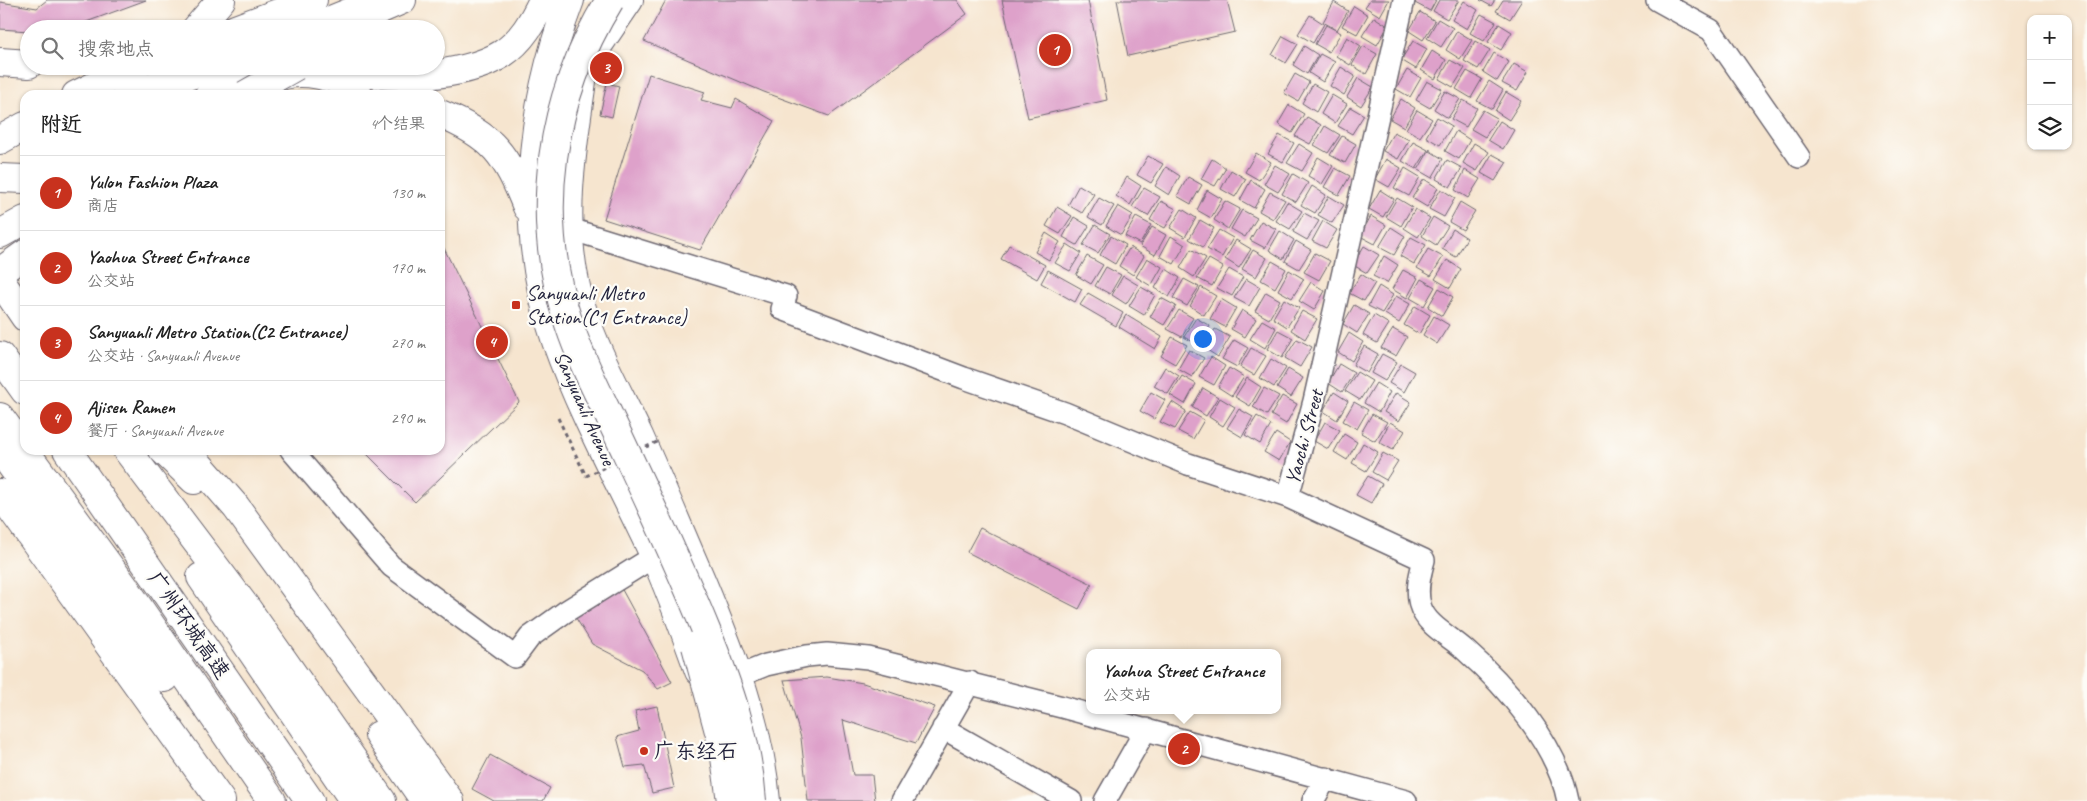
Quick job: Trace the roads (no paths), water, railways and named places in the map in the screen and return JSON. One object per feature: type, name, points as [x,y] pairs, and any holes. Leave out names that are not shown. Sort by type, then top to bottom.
[{"type":"main road","points":[[203,20],[220,0]]},
{"type":"main road","points":[[291,20],[402,0]]},
{"type":"main road","points":[[316,16],[365,13],[413,0]]},
{"type":"main road","points":[[445,72],[484,63],[503,53],[525,34],[543,0]]},
{"type":"main road","points":[[536,129],[552,0]]},
{"type":"main road","name":"Sanyuanli Avenue","points":[[570,0],[549,70],[536,129],[532,219],[545,300],[556,340],[592,426],[654,556],[701,676],[718,735],[731,801]]},
{"type":"main road","name":"Sanyuanli Avenue","points":[[600,0],[584,67],[569,178],[567,228],[576,286],[589,328],[689,552],[739,676],[753,729],[766,801]]},
{"type":"main road","points":[[610,0],[576,67],[560,116],[553,151],[549,194],[552,249],[561,298],[576,345],[690,590],[727,684],[745,747],[752,801]]},
{"type":"main road","points":[[584,67],[629,0]]},
{"type":"main road","points":[[0,62],[20,63]]},
{"type":"main road","points":[[86,90],[117,75]]},
{"type":"main road","points":[[200,86],[209,75]]},
{"type":"main road","points":[[186,90],[234,75]]},
{"type":"main road","points":[[255,90],[280,75]]},
{"type":"main road","points":[[251,90],[279,76],[285,75]]},
{"type":"main road","points":[[315,75],[368,90]]},
{"type":"main road","points":[[370,75],[385,77],[408,75]]},
{"type":"main road","points":[[142,90],[159,84],[200,86]]},
{"type":"main road","points":[[445,116],[480,133],[498,150],[511,168],[532,219]]},
{"type":"main road","points":[[0,140],[20,129]]},
{"type":"main road","points":[[0,187],[20,172]]},
{"type":"main road","points":[[0,178],[20,179]]},
{"type":"main road","points":[[0,234],[20,223]]},
{"type":"main road","points":[[0,272],[20,258]]},
{"type":"main road","points":[[0,280],[20,310]]},
{"type":"main road","points":[[0,356],[20,384]]},
{"type":"main road","points":[[0,367],[20,373]]},
{"type":"main road","points":[[0,417],[20,445]]},
{"type":"main road","points":[[0,450],[254,801]]},
{"type":"main road","points":[[27,455],[186,675],[272,801]]},
{"type":"main road","name":"广州环城高速","points":[[69,455],[310,801]]},
{"type":"main road","name":"广州环城高速","points":[[118,455],[354,801]]},
{"type":"main road","points":[[131,455],[248,610],[382,801]]},
{"type":"main road","points":[[169,455],[184,469],[242,537],[425,801]]},
{"type":"main road","points":[[190,455],[236,508],[450,801]]},
{"type":"main road","points":[[646,492],[676,580],[712,705],[724,750],[731,801]]},
{"type":"main road","points":[[0,493],[221,801]]},
{"type":"street","points":[[584,67],[619,0]]},
{"type":"street","name":"Yaochi Street","points":[[1404,0],[1319,382],[1288,497],[1424,560],[1419,583],[1420,606],[1435,627],[1463,648],[1499,681],[1513,699],[1558,766],[1568,801]]},
{"type":"street","points":[[1657,0],[1711,30],[1799,157]]},
{"type":"street","points":[[567,228],[786,296],[782,309],[964,378],[1065,413],[1188,464],[1288,497]]},
{"type":"street","points":[[295,455],[391,566],[515,657],[530,637],[654,556]]},
{"type":"street","points":[[701,676],[725,679],[739,676],[789,658],[827,654],[868,658],[970,682],[1086,713]]},
{"type":"street","points":[[902,801],[970,682]]},
{"type":"street","points":[[1090,714],[1406,801]]},
{"type":"street","points":[[943,728],[1071,801]]},
{"type":"street","points":[[1105,801],[1146,729]]},
{"type":"street","points":[[1313,801],[1326,778]]},
{"type":"place","name":"Yulon Fashion Plaza","points":[[1055,50]]},
{"type":"place","name":"Sanyuanli Metro Station(C2 Entrance)","points":[[606,68]]},
{"type":"place","name":"Sanyuanli Metro Station(C1 Entrance)","points":[[516,305]]},
{"type":"place","name":"Ajisen Ramen","points":[[492,342]]},
{"type":"place","name":"Yaohua Street Entrance","points":[[1184,749]]},
{"type":"place","name":"广东经石","points":[[644,751]]}]
